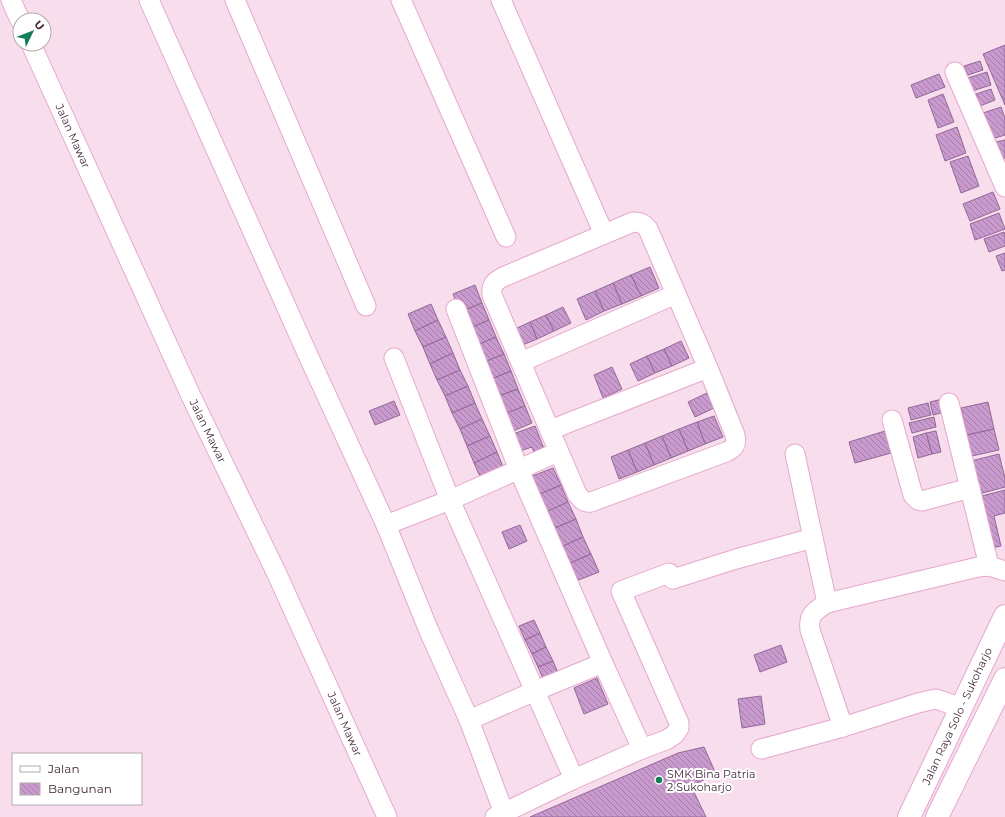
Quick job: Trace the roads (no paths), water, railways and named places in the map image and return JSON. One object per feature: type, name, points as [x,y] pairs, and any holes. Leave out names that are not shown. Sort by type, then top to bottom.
[{"type":"main road","name":"Jalan Raya Solo - Sukoharjo","points":[[909,817],[953,705],[1005,616]]},
{"type":"main road","points":[[937,817],[1005,679]]},
{"type":"street","points":[[11,0],[16,12]]},
{"type":"street","points":[[149,0],[307,353],[386,525],[429,631],[469,720],[500,815],[574,779],[666,740],[674,735],[679,728],[679,723],[621,591],[669,573],[673,579],[736,559],[813,538]]},
{"type":"street","points":[[235,0],[366,306]]},
{"type":"street","points":[[401,0],[506,237]]},
{"type":"street","points":[[501,0],[604,234]]},
{"type":"street","name":"Jalan Mawar","points":[[35,52],[191,396],[276,572],[387,817]]},
{"type":"street","points":[[955,72],[1005,187]]},
{"type":"street","points":[[633,222],[639,222],[644,224],[648,229],[676,294],[735,435],[735,445],[732,449],[726,452],[591,502],[586,502],[577,494],[558,452],[492,295],[493,285],[496,281],[604,234],[633,222]]},
{"type":"street","points":[[521,362],[676,294]]},
{"type":"street","points":[[456,309],[519,470],[642,749]]},
{"type":"street","points":[[394,358],[450,500],[574,779]]},
{"type":"street","points":[[550,430],[708,368]]},
{"type":"street","points":[[843,727],[810,630],[812,615],[815,611],[827,603],[978,567],[999,569],[970,488],[949,402]]},
{"type":"street","points":[[892,420],[914,495],[918,500],[922,501],[970,488]]},
{"type":"street","points":[[386,525],[450,500],[558,452]]},
{"type":"street","points":[[795,454],[827,603]]},
{"type":"street","points":[[469,720],[534,691],[603,663]]},
{"type":"street","points":[[761,749],[843,727],[918,703],[936,699],[953,705]]},
{"type":"place","name":"SMK Bina Patria 2 Sukoharjo","points":[[659,780]]}]
